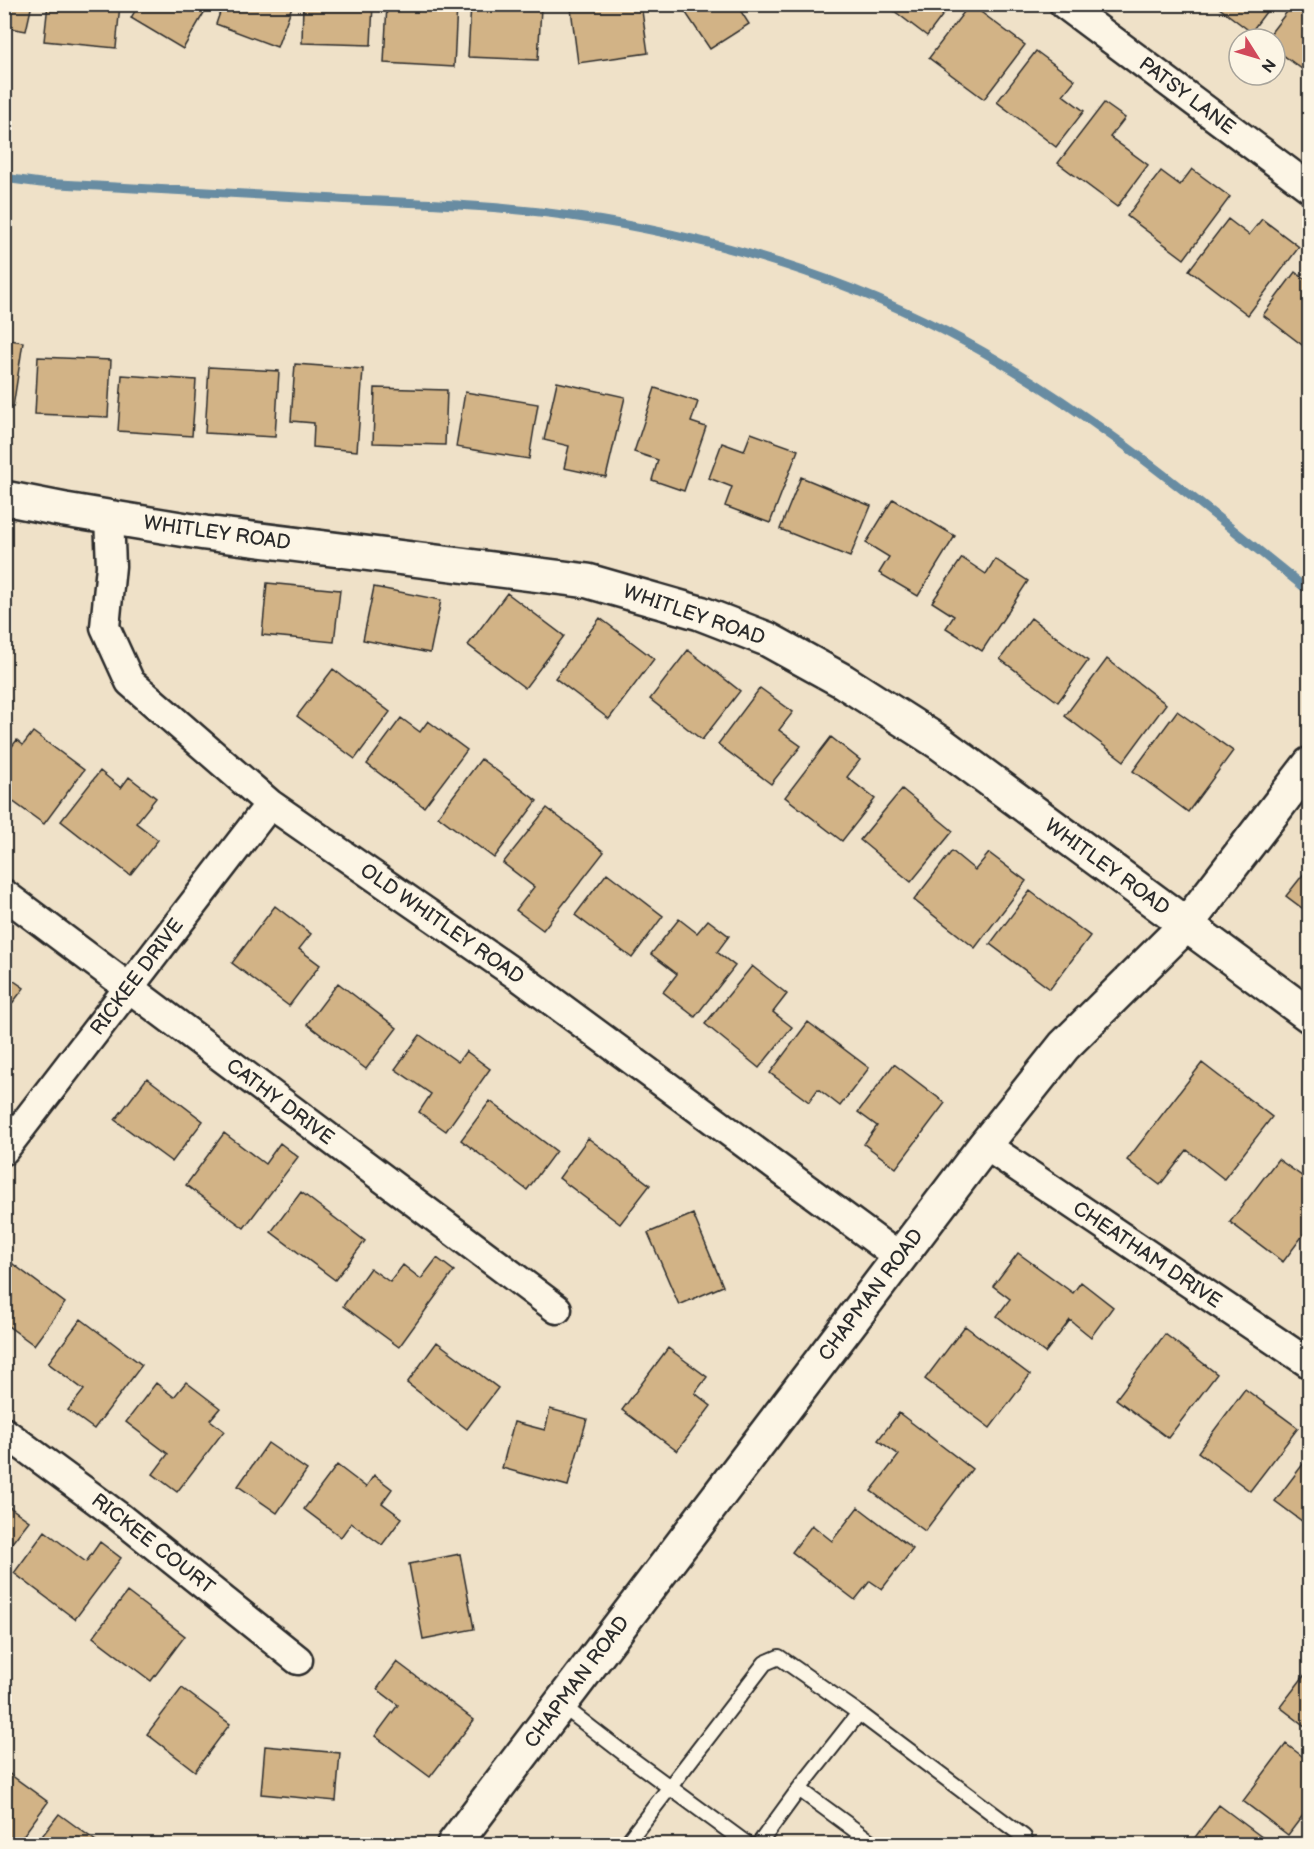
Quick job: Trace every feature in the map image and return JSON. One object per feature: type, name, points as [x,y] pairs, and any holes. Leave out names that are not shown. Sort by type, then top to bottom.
[{"type":"street","name":"PATSY LANE","points":[[1064,4],[1310,188]]},
{"type":"street","name":"WHITLEY ROAD","points":[[4,498],[205,532],[588,581],[700,613],[767,639],[843,681],[940,743],[1310,1016]]},
{"type":"street","name":"OLD WHITLEY ROAD","points":[[110,517],[111,566],[105,627],[130,682],[270,804],[521,978],[900,1258]]},
{"type":"street","name":"CHAPMAN ROAD","points":[[454,1845],[985,1145],[1064,1046],[1186,925],[1310,764]]},
{"type":"street","name":"RICKEE DRIVE","points":[[4,1150],[270,804]]},
{"type":"street","name":"CATHY DRIVE","points":[[4,894],[557,1309]]},
{"type":"street","name":"CHEATHAM DRIVE","points":[[985,1145],[1310,1364]]},
{"type":"street","name":"RICKEE COURT","points":[[4,1432],[118,1516],[298,1660]]},
{"type":"lane","points":[[626,1845],[765,1663],[779,1657],[859,1713],[1024,1837],[1026,1845]]},
{"type":"lane","points":[[560,1704],[747,1845]]},
{"type":"lane","points":[[759,1845],[799,1789],[859,1713]]},
{"type":"lane","points":[[799,1789],[874,1845]]},
{"type":"building","points":[[4,4],[32,4],[26,31],[4,27]]},
{"type":"building","points":[[48,4],[120,4],[116,48],[44,41]]},
{"type":"building","points":[[139,4],[209,4],[183,49],[131,18]]},
{"type":"building","points":[[223,4],[293,4],[277,47],[216,24]]},
{"type":"building","points":[[303,4],[373,4],[371,45],[302,43]]},
{"type":"building","points":[[387,4],[457,4],[454,67],[384,63]]},
{"type":"building","points":[[471,4],[541,8],[538,60],[468,57]]},
{"type":"building","points":[[603,4],[641,4],[648,53],[578,63],[571,9]]},
{"type":"building","points":[[680,4],[748,4],[740,10],[749,24],[710,49]]},
{"type":"building","points":[[885,4],[951,4],[927,36]]},
{"type":"building","points":[[970,4],[1025,45],[984,99],[929,58]]},
{"type":"building","points":[[1214,4],[1272,4],[1255,27],[1244,27]]},
{"type":"building","points":[[1293,4],[1305,4],[1310,8],[1310,75],[1287,58],[1287,27],[1275,27]]},
{"type":"building","points":[[1036,51],[1075,80],[1063,95],[1084,111],[1056,147],[997,102]]},
{"type":"building","points":[[1104,103],[1125,118],[1110,137],[1148,165],[1117,207],[1058,163]]},
{"type":"building","points":[[1192,169],[1230,197],[1184,259],[1127,216],[1161,171],[1180,185]]},
{"type":"building","points":[[1228,219],[1249,235],[1262,219],[1299,247],[1248,315],[1189,270]]},
{"type":"building","points":[[1295,272],[1310,283],[1310,351],[1263,315]]},
{"type":"building","points":[[4,339],[23,342],[13,407],[4,405]]},
{"type":"building","points":[[38,357],[111,360],[108,417],[35,414]]},
{"type":"building","points":[[295,364],[363,369],[357,451],[313,447],[314,423],[291,421]]},
{"type":"building","points":[[209,367],[279,371],[275,437],[205,433]]},
{"type":"building","points":[[122,375],[196,380],[192,436],[118,431]]},
{"type":"building","points":[[557,382],[625,397],[606,477],[564,468],[569,446],[544,440]]},
{"type":"building","points":[[375,388],[447,390],[445,445],[373,443]]},
{"type":"building","points":[[655,388],[698,402],[691,422],[706,427],[684,491],[652,480],[658,460],[634,452]]},
{"type":"building","points":[[465,392],[538,404],[529,459],[456,447]]},
{"type":"building","points":[[751,433],[798,450],[770,523],[725,506],[732,487],[709,478],[722,443],[744,451]]},
{"type":"building","points":[[801,477],[871,506],[850,557],[780,529]]},
{"type":"building","points":[[893,499],[955,536],[918,596],[879,573],[889,557],[866,543]]},
{"type":"building","points":[[962,558],[986,574],[995,559],[1028,581],[982,651],[946,628],[954,616],[932,602]]},
{"type":"building","points":[[267,583],[340,590],[334,642],[262,635]]},
{"type":"building","points":[[374,587],[441,600],[430,653],[363,640]]},
{"type":"building","points":[[507,593],[564,636],[525,688],[468,645]]},
{"type":"building","points":[[600,618],[654,659],[609,719],[555,678]]},
{"type":"building","points":[[1031,618],[1088,661],[1058,702],[1000,659]]},
{"type":"building","points":[[688,650],[740,691],[702,740],[650,699]]},
{"type":"building","points":[[1107,659],[1166,704],[1124,761],[1065,716]]},
{"type":"building","points":[[333,669],[390,712],[355,759],[297,716]]},
{"type":"building","points":[[760,688],[793,712],[779,730],[801,746],[771,784],[718,744]]},
{"type":"building","points":[[1177,711],[1233,751],[1188,812],[1133,771]]},
{"type":"building","points":[[401,718],[420,732],[428,721],[467,750],[424,807],[367,764]]},
{"type":"building","points":[[33,732],[84,770],[44,824],[4,795],[4,756],[17,740],[23,745]]},
{"type":"building","points":[[831,737],[860,760],[847,777],[875,799],[842,841],[785,797]]},
{"type":"building","points":[[481,759],[537,801],[494,858],[438,816]]},
{"type":"building","points":[[100,771],[121,788],[129,777],[156,798],[136,823],[158,840],[130,875],[61,821]]},
{"type":"building","points":[[902,789],[953,831],[911,882],[860,840]]},
{"type":"building","points":[[547,808],[604,852],[543,930],[516,910],[534,887],[503,863]]},
{"type":"building","points":[[952,851],[975,870],[989,853],[1026,881],[975,948],[914,900]]},
{"type":"building","points":[[1310,866],[1310,914],[1286,896]]},
{"type":"building","points":[[607,873],[663,916],[632,958],[575,915]]},
{"type":"building","points":[[1030,891],[1090,936],[1050,989],[990,944]]},
{"type":"building","points":[[275,906],[311,934],[299,949],[320,965],[289,1006],[232,963]]},
{"type":"building","points":[[679,919],[697,933],[708,920],[729,936],[717,952],[735,966],[695,1017],[663,992],[677,974],[651,954]]},
{"type":"building","points":[[752,966],[787,994],[773,1012],[792,1027],[759,1068],[705,1024]]},
{"type":"building","points":[[4,974],[24,988],[4,1014]]},
{"type":"building","points":[[338,983],[397,1028],[366,1069],[307,1024]]},
{"type":"building","points":[[808,1022],[869,1068],[840,1106],[818,1089],[809,1102],[770,1073]]},
{"type":"building","points":[[420,1035],[458,1062],[466,1051],[490,1069],[446,1131],[419,1112],[431,1094],[395,1069]]},
{"type":"building","points":[[1202,1063],[1272,1117],[1224,1179],[1187,1150],[1160,1185],[1127,1160]]},
{"type":"building","points":[[894,1064],[945,1103],[896,1168],[864,1144],[877,1126],[858,1112]]},
{"type":"building","points":[[147,1078],[203,1121],[172,1162],[115,1120]]},
{"type":"building","points":[[490,1101],[556,1151],[527,1190],[461,1140]]},
{"type":"building","points":[[224,1133],[265,1164],[280,1143],[298,1157],[244,1228],[186,1185]]},
{"type":"building","points":[[588,1138],[650,1185],[620,1224],[559,1178]]},
{"type":"building","points":[[1278,1159],[1310,1182],[1310,1226],[1283,1262],[1230,1222]]},
{"type":"building","points":[[301,1192],[365,1241],[335,1280],[271,1232]]},
{"type":"building","points":[[693,1214],[723,1286],[679,1305],[648,1233]]},
{"type":"building","points":[[1018,1253],[1073,1293],[1081,1282],[1113,1307],[1091,1337],[1070,1320],[1045,1353],[997,1316],[1010,1299],[993,1286]]},
{"type":"building","points":[[437,1258],[454,1271],[399,1347],[343,1306],[370,1268],[390,1282],[403,1265],[421,1279]]},
{"type":"building","points":[[9,1261],[65,1303],[34,1345],[4,1323],[4,1267]]},
{"type":"building","points":[[81,1319],[142,1365],[94,1429],[68,1410],[84,1390],[48,1363]]},
{"type":"building","points":[[965,1326],[1030,1375],[990,1428],[925,1379]]},
{"type":"building","points":[[1165,1334],[1217,1374],[1168,1438],[1116,1399]]},
{"type":"building","points":[[437,1342],[498,1388],[467,1429],[407,1383]]},
{"type":"building","points":[[668,1348],[707,1377],[695,1393],[711,1406],[677,1451],[622,1410]]},
{"type":"building","points":[[186,1382],[220,1408],[210,1420],[224,1431],[177,1492],[153,1474],[168,1454],[126,1422],[156,1383],[174,1397]]},
{"type":"building","points":[[1245,1389],[1298,1428],[1250,1491],[1198,1452]]},
{"type":"building","points":[[550,1409],[587,1419],[568,1486],[502,1468],[514,1422],[545,1430]]},
{"type":"building","points":[[899,1413],[972,1469],[925,1531],[871,1491],[899,1455],[878,1440]]},
{"type":"building","points":[[268,1443],[307,1470],[277,1513],[238,1486]]},
{"type":"building","points":[[1310,1455],[1310,1527],[1275,1501]]},
{"type":"building","points":[[337,1465],[366,1487],[374,1475],[392,1489],[382,1503],[402,1518],[382,1545],[351,1523],[341,1537],[304,1509]]},
{"type":"building","points":[[4,1503],[29,1521],[4,1553]]},
{"type":"building","points":[[858,1507],[913,1549],[882,1589],[870,1581],[855,1600],[792,1552],[812,1525],[832,1541]]},
{"type":"building","points":[[45,1531],[86,1562],[100,1542],[121,1558],[75,1619],[14,1573]]},
{"type":"building","points":[[460,1554],[474,1629],[423,1639],[409,1564]]},
{"type":"building","points":[[127,1592],[185,1636],[151,1681],[93,1637]]},
{"type":"building","points":[[397,1662],[474,1720],[430,1777],[375,1736],[398,1705],[377,1689]]},
{"type":"building","points":[[1310,1668],[1310,1730],[1280,1707]]},
{"type":"building","points":[[182,1688],[230,1724],[195,1771],[147,1734]]},
{"type":"building","points":[[1286,1744],[1310,1762],[1310,1806],[1288,1835],[1243,1801]]},
{"type":"building","points":[[265,1746],[340,1753],[336,1801],[261,1794]]},
{"type":"building","points":[[4,1770],[48,1802],[17,1844],[4,1835]]},
{"type":"building","points":[[1219,1805],[1271,1844],[1190,1844]]},
{"type":"building","points":[[59,1814],[100,1844],[36,1844]]},
{"type":"waterway","points":[[4,178],[41,183],[454,205],[542,212],[668,233],[763,258],[855,290],[900,309],[994,358],[1042,388],[1134,452],[1310,592]]}]
